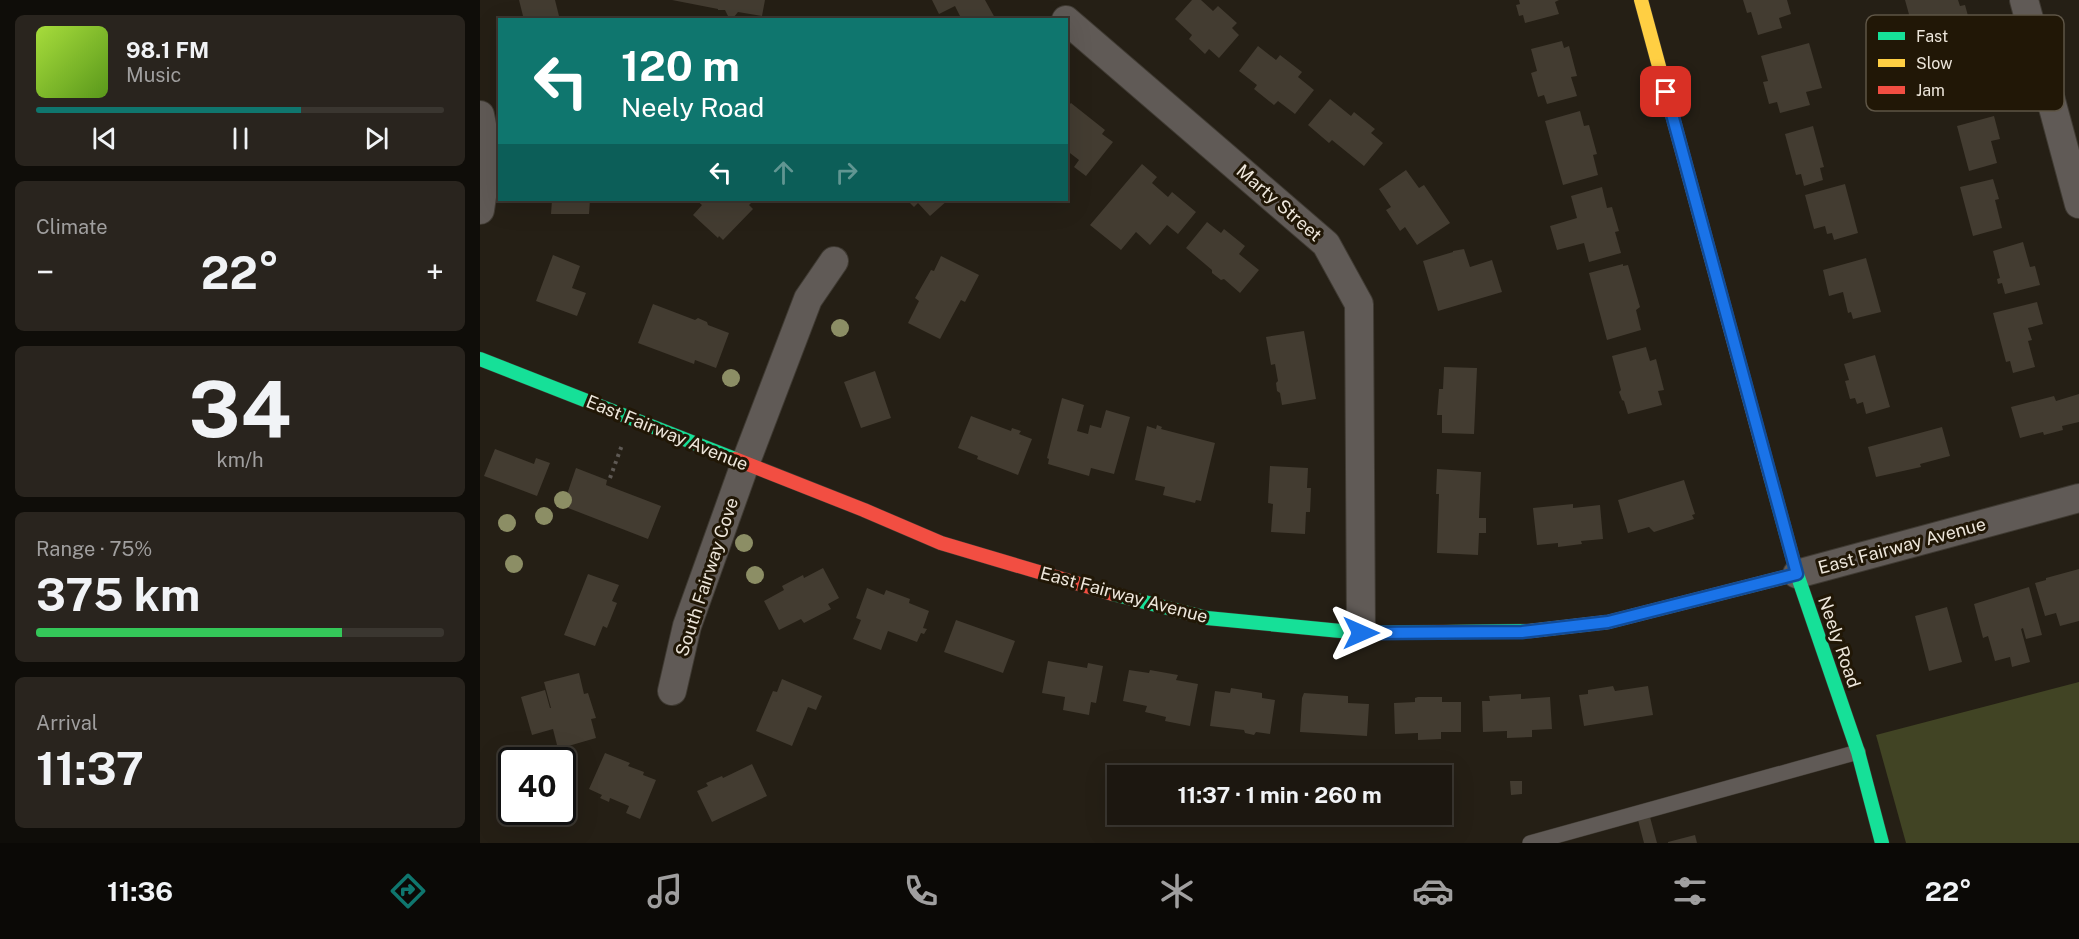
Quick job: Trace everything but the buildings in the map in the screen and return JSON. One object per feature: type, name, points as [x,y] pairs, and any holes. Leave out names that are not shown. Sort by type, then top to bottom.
[{"type":"street","name":"Marty Street","points":[[1054,0],[1065,18]]},
{"type":"street","name":"Neely Road","points":[[1641,0],[1797,574],[1858,752],[1882,843]]},
{"type":"street","points":[[2024,0],[2028,15]]},
{"type":"street","name":"Marty Street","points":[[1068,22],[1326,244],[1359,303],[1361,633]]},
{"type":"street","points":[[2054,111],[2079,204]]},
{"type":"street","points":[[480,115],[484,131],[483,192],[480,210]]},
{"type":"street","name":"South Fairway Cove","points":[[672,691],[687,626],[745,464],[808,299],[834,261]]},
{"type":"street","name":"East Fairway Avenue","points":[[480,359],[864,510],[941,543],[1108,593],[1207,618],[1361,633],[1522,632],[1608,622],[2079,498]]},
{"type":"lane","points":[[1530,843],[1858,752]]},
{"type":"path","points":[[610,478],[624,440]]},
{"type":"green space","points":[[2079,682],[2079,843],[1906,843],[1876,735]]},
{"type":"traffic: fast","points":[[480,359],[735,459]]},
{"type":"traffic: fast","points":[[1771,479],[1797,574],[1858,752],[1882,843]]},
{"type":"traffic: fast","points":[[1113,594],[1207,618],[1361,633],[1530,631]]},
{"type":"traffic: slow","points":[[1641,0],[1771,479]]},
{"type":"traffic: slow","points":[[1530,631],[1608,622],[1797,574]]},
{"type":"traffic: jam","points":[[735,459],[941,543],[1113,594]]},
{"type":"route","points":[[1361,633],[1522,632],[1608,622],[1797,574],[1666,92]]}]
